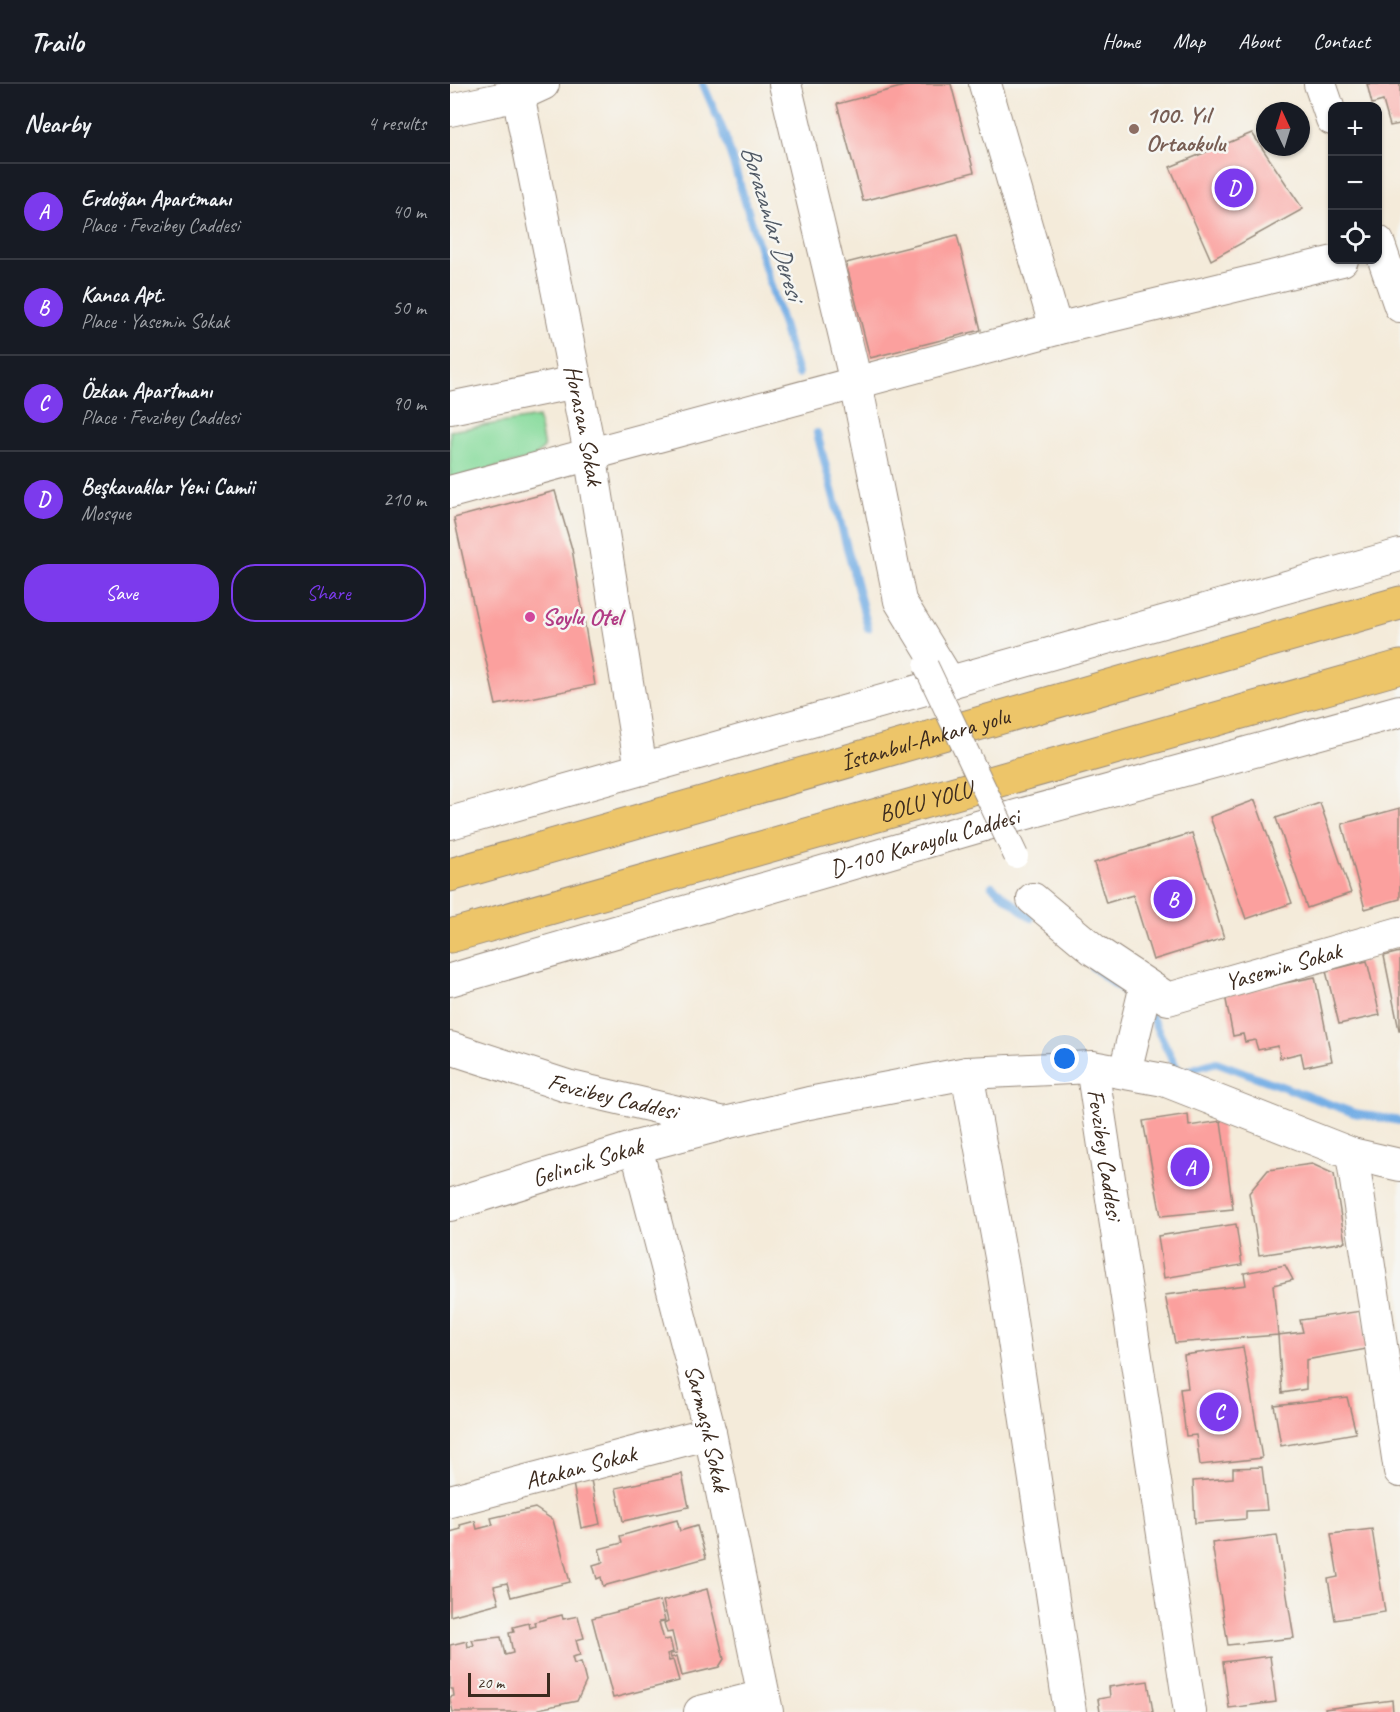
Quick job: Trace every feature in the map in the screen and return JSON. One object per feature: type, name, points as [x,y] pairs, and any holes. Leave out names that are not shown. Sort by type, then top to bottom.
[{"type":"highway","name":"İstanbul-Ankara yolu","points":[[450,875],[1400,603]]},
{"type":"highway","name":"BOLU YOLU","points":[[450,936],[1400,667]]},
{"type":"street","points":[[786,84],[856,383],[900,602],[938,675],[1016,856]]},
{"type":"street","points":[[985,84],[1056,329]]},
{"type":"street","points":[[1320,84],[1328,107]]},
{"type":"street","points":[[450,110],[526,88]]},
{"type":"street","name":"Horasan Sokak","points":[[526,88],[590,453],[640,768]]},
{"type":"street","points":[[1384,247],[1400,306]]},
{"type":"street","points":[[450,492],[1056,329],[1328,263]]},
{"type":"street","points":[[450,408],[576,382]]},
{"type":"street","points":[[450,823],[640,768],[938,675],[1400,555]]},
{"type":"street","name":"D-100 Karayolu Caddesi","points":[[450,980],[1010,818],[1400,711]]},
{"type":"street","points":[[1033,899],[1094,950],[1157,992],[1125,1072]]},
{"type":"street","name":"Yasemin Sokak","points":[[1157,992],[1400,933]]},
{"type":"street","name":"Fevzibey Caddesi","points":[[450,1048],[567,1086],[725,1123],[808,1103],[967,1073],[1092,1067],[1190,1712]]},
{"type":"street","points":[[1092,1067],[1164,1080],[1352,1154],[1400,1165]]},
{"type":"street","points":[[967,1073],[1003,1268],[1070,1712]]},
{"type":"street","name":"Gelincik Sokak","points":[[450,1205],[636,1147],[725,1123]]},
{"type":"street","name":"Sarmaşık Sokak","points":[[636,1147],[710,1433],[766,1704]]},
{"type":"street","points":[[1352,1154],[1400,1472]]},
{"type":"street","name":"Atakan Sokak","points":[[450,1501],[710,1433]]},
{"type":"street","points":[[700,1712],[766,1704]]},
{"type":"green space","points":[[538,417],[544,448],[533,458],[450,479],[450,431]]},
{"type":"building","points":[[912,84],[951,84],[974,172],[863,201],[837,104]]},
{"type":"building","points":[[1367,84],[1400,84],[1400,124],[1390,126],[1383,101],[1372,102]]},
{"type":"building","points":[[1252,133],[1256,139],[1256,156],[1267,156],[1303,209],[1211,260],[1170,167]]},
{"type":"building","points":[[957,235],[981,330],[870,358],[846,263]]},
{"type":"building","name":"Soylu Otel","points":[[555,491],[572,549],[595,685],[496,705],[454,518]]},
{"type":"building","points":[[1255,800],[1292,903],[1246,919],[1210,817]]},
{"type":"building","points":[[1320,803],[1351,893],[1307,908],[1276,818]]},
{"type":"building","points":[[1400,808],[1400,899],[1365,909],[1342,824]]},
{"type":"building","points":[[1192,833],[1224,938],[1153,960],[1133,895],[1106,903],[1094,863]]},
{"type":"building","points":[[1400,952],[1400,1030],[1399,1030],[1384,956]]},
{"type":"building","points":[[1367,961],[1380,1015],[1339,1024],[1326,971]]},
{"type":"building","points":[[1315,977],[1332,1061],[1304,1067],[1301,1053],[1280,1058],[1278,1046],[1258,1050],[1255,1040],[1245,1042],[1243,1034],[1233,1036],[1225,995]]},
{"type":"building","points":[[1188,1114],[1189,1126],[1221,1121],[1233,1209],[1161,1216],[1143,1121]]},
{"type":"building","points":[[1312,1164],[1334,1174],[1345,1242],[1259,1255],[1249,1193],[1268,1170]]},
{"type":"building","points":[[1236,1224],[1242,1265],[1164,1278],[1158,1236]]},
{"type":"building","points":[[1285,1265],[1293,1280],[1273,1285],[1278,1335],[1175,1343],[1165,1295],[1246,1285],[1244,1273]]},
{"type":"building","points":[[1361,1311],[1367,1349],[1306,1360],[1306,1389],[1282,1393],[1278,1335],[1303,1332],[1300,1320]]},
{"type":"building","points":[[1243,1347],[1262,1458],[1200,1465],[1196,1435],[1186,1436],[1180,1389],[1188,1388],[1184,1355]]},
{"type":"building","points":[[1347,1397],[1356,1433],[1281,1446],[1274,1405]]},
{"type":"building","points":[[1262,1467],[1267,1510],[1246,1511],[1246,1519],[1195,1523],[1193,1481],[1233,1478],[1233,1468]]},
{"type":"building","points":[[682,1474],[689,1507],[623,1521],[616,1488]]},
{"type":"building","points":[[591,1480],[600,1524],[581,1528],[573,1483]]},
{"type":"building","points":[[535,1508],[553,1520],[570,1582],[511,1597],[507,1583],[494,1586],[499,1603],[450,1616],[450,1532],[461,1529],[460,1525],[475,1521],[477,1529],[493,1525],[491,1518]]},
{"type":"building","points":[[677,1520],[680,1531],[697,1526],[706,1558],[603,1586],[601,1577],[597,1579],[593,1565],[603,1562],[599,1549],[622,1543],[620,1536]]},
{"type":"building","points":[[1372,1529],[1385,1612],[1335,1620],[1328,1579],[1338,1577],[1331,1534]]},
{"type":"building","points":[[1277,1535],[1294,1638],[1228,1645],[1212,1543]]},
{"type":"building","points":[[707,1589],[724,1659],[719,1667],[682,1676],[677,1656],[671,1658],[670,1654],[677,1653],[672,1632],[667,1633],[664,1623],[668,1621],[663,1601]]},
{"type":"building","points":[[660,1601],[665,1621],[659,1622],[664,1640],[670,1639],[673,1652],[667,1654],[669,1661],[673,1660],[679,1681],[613,1698],[592,1618]]},
{"type":"building","points":[[562,1615],[563,1619],[578,1616],[584,1638],[576,1640],[580,1655],[572,1657],[574,1664],[581,1662],[586,1682],[577,1701],[538,1709],[538,1712],[453,1712],[450,1700],[450,1697],[454,1696],[453,1689],[450,1689],[450,1645],[467,1641],[468,1647],[474,1645],[472,1640],[501,1637],[505,1655],[513,1653],[509,1633],[514,1632],[513,1627],[529,1623],[530,1628],[535,1626],[534,1622]]},
{"type":"building","points":[[1270,1656],[1276,1702],[1229,1708],[1223,1662]]},
{"type":"building","points":[[1148,1681],[1153,1712],[1100,1712],[1098,1699],[1110,1697],[1109,1687]]},
{"type":"building","points":[[1392,1700],[1393,1712],[1325,1712],[1325,1709]]},
{"type":"waterway","name":"Borazanlar Deresi","points":[[703,84],[724,133],[798,374]]},
{"type":"waterway","name":"Borazanlar Deresi","points":[[817,433],[868,628]]},
{"type":"waterway","name":"Borazanlar Deresi","points":[[992,886],[1031,918]]},
{"type":"waterway","name":"Borazanlar Deresi","points":[[1093,967],[1128,995]]},
{"type":"waterway","name":"Borazanlar Deresi","points":[[1151,1016],[1179,1073],[1216,1062],[1354,1113],[1400,1121]]},
{"type":"place","name":"100. Yıl Ortaokulu","points":[[1134,129]]},
{"type":"place","name":"Beşkavaklar Yeni Camii","points":[[1234,188]]},
{"type":"place","name":"Soylu Otel","points":[[530,617]]},
{"type":"place","name":"Kanca Apt.","points":[[1173,899]]},
{"type":"place","name":"Erdoğan Apartmanı","points":[[1190,1167]]},
{"type":"place","name":"Özkan Apartmanı","points":[[1219,1412]]}]
